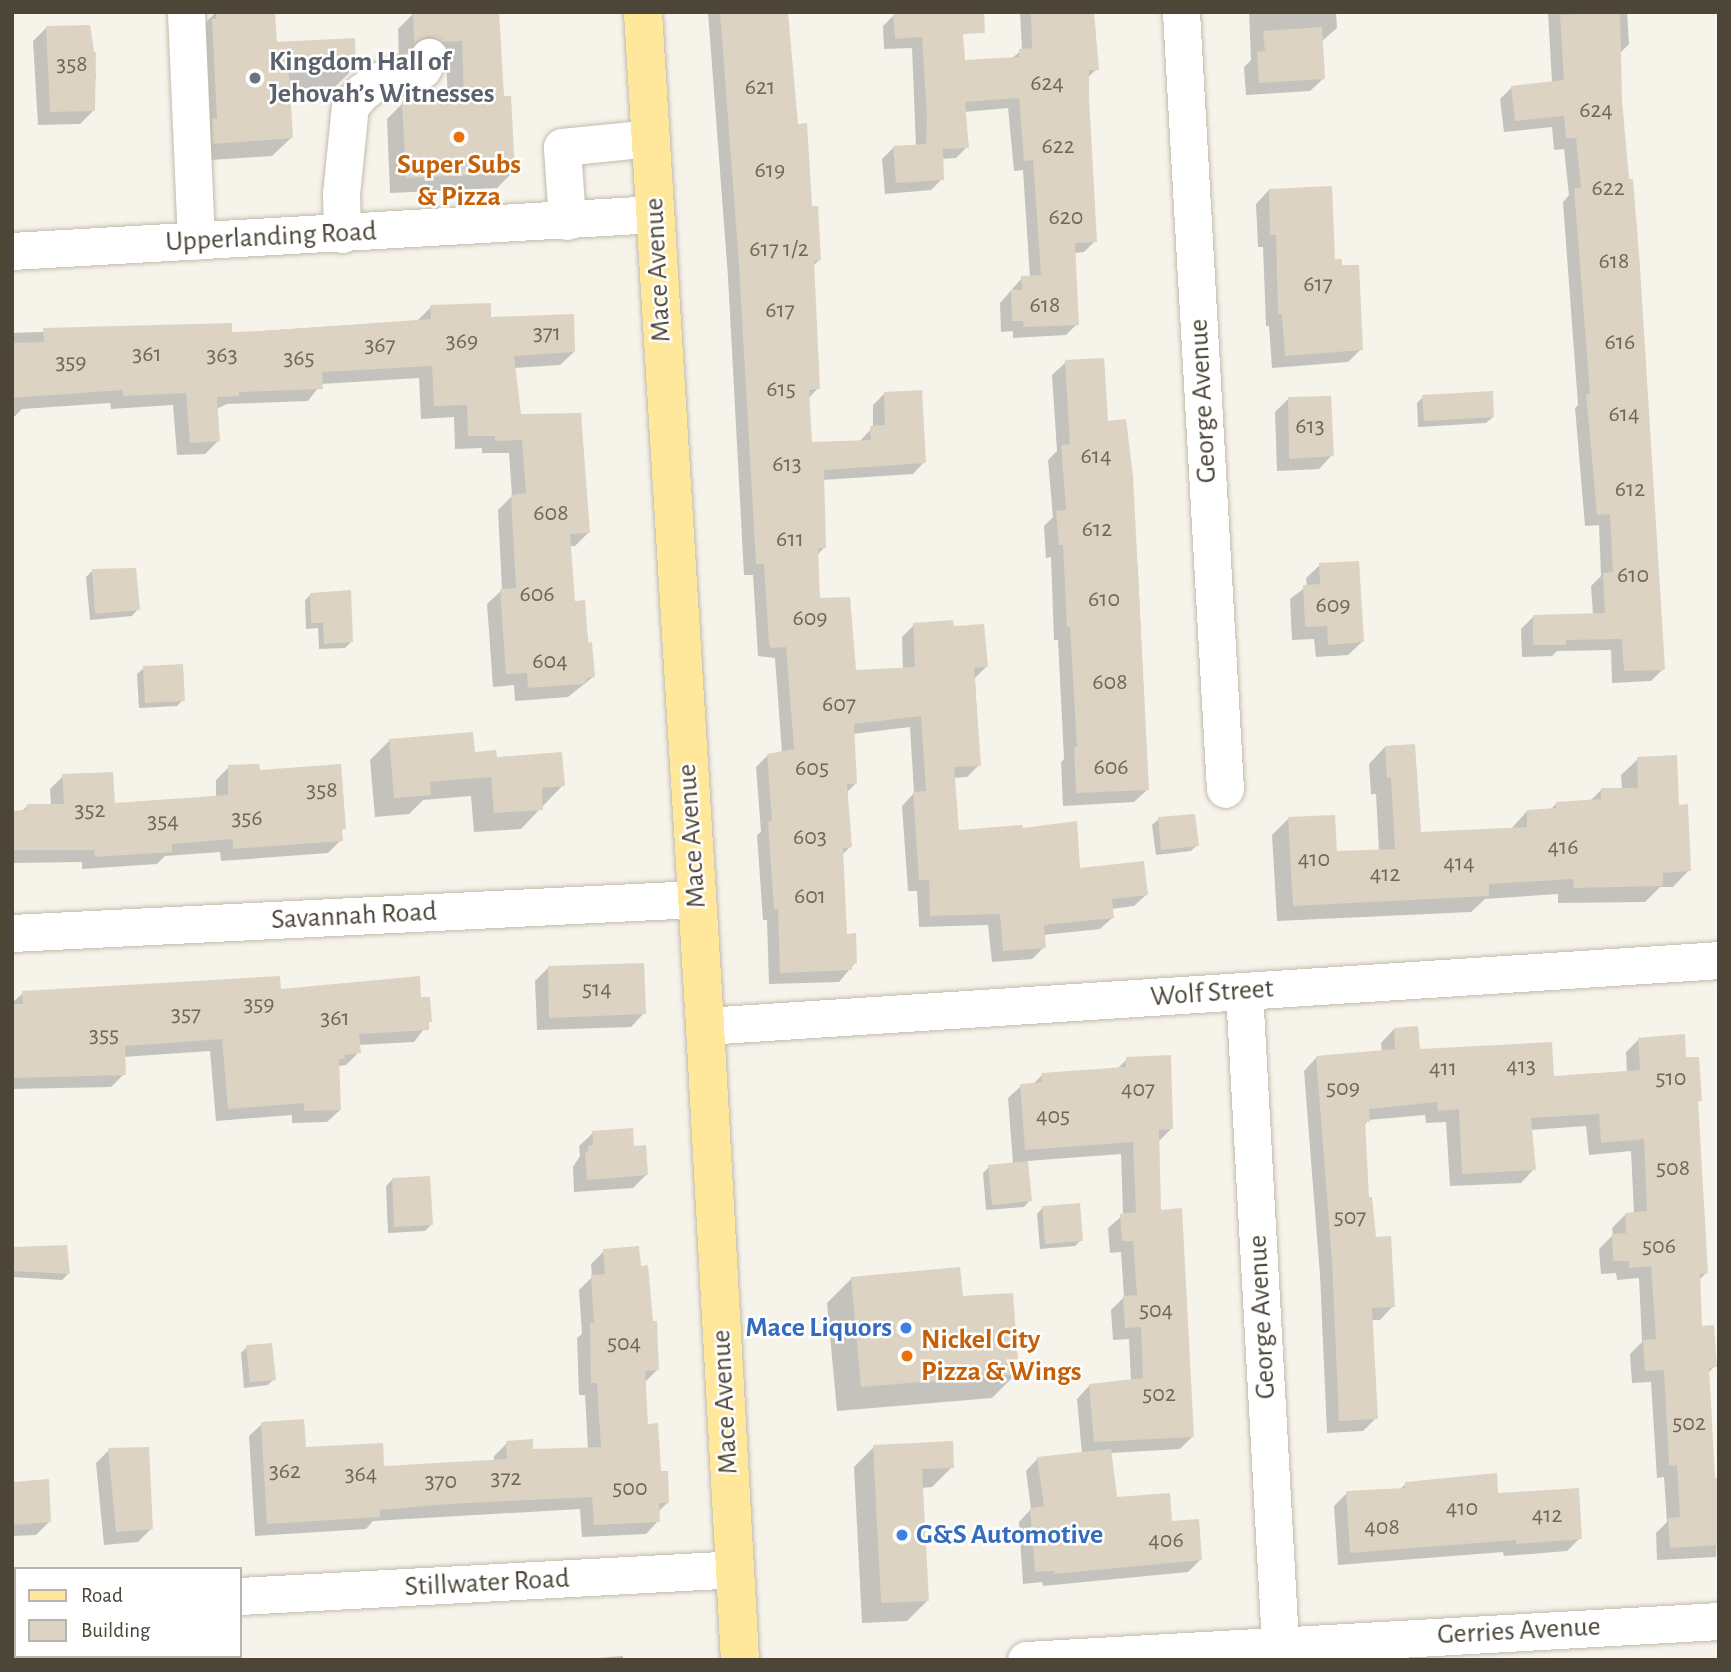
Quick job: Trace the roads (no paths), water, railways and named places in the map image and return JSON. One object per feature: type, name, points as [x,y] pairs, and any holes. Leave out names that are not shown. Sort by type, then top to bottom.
[{"type":"main road","name":"Mace Avenue","points":[[643,12],[705,1026],[740,1660]]},
{"type":"street","points":[[186,12],[196,241]]},
{"type":"street","name":"George Avenue","points":[[1181,12],[1225,789]]},
{"type":"street","points":[[342,234],[341,194],[350,106],[362,92],[377,81],[422,69],[429,57]]},
{"type":"street","points":[[567,221],[562,147],[650,138]]},
{"type":"street","name":"Upperlanding Road","points":[[12,251],[654,214]]},
{"type":"street","name":"Savannah Road","points":[[12,933],[696,899]]},
{"type":"street","name":"Wolf Street","points":[[705,1026],[1719,960]]},
{"type":"street","name":"George Avenue","points":[[1244,990],[1280,1644]]},
{"type":"street","name":"Stillwater Road","points":[[242,1597],[734,1569]]},
{"type":"street","name":"Gerries Avenue","points":[[1026,1660],[1719,1621]]},
{"type":"place","name":"Kingdom Hall of Jehovah’s Witnesses","points":[[255,78]]},
{"type":"place","name":"Super Subs & Pizza","points":[[459,137]]},
{"type":"place","name":"Mace Liquors","points":[[906,1328]]},
{"type":"place","name":"Nickel City Pizza & Wings","points":[[907,1356]]},
{"type":"place","name":"G&S Automotive","points":[[902,1535]]}]
